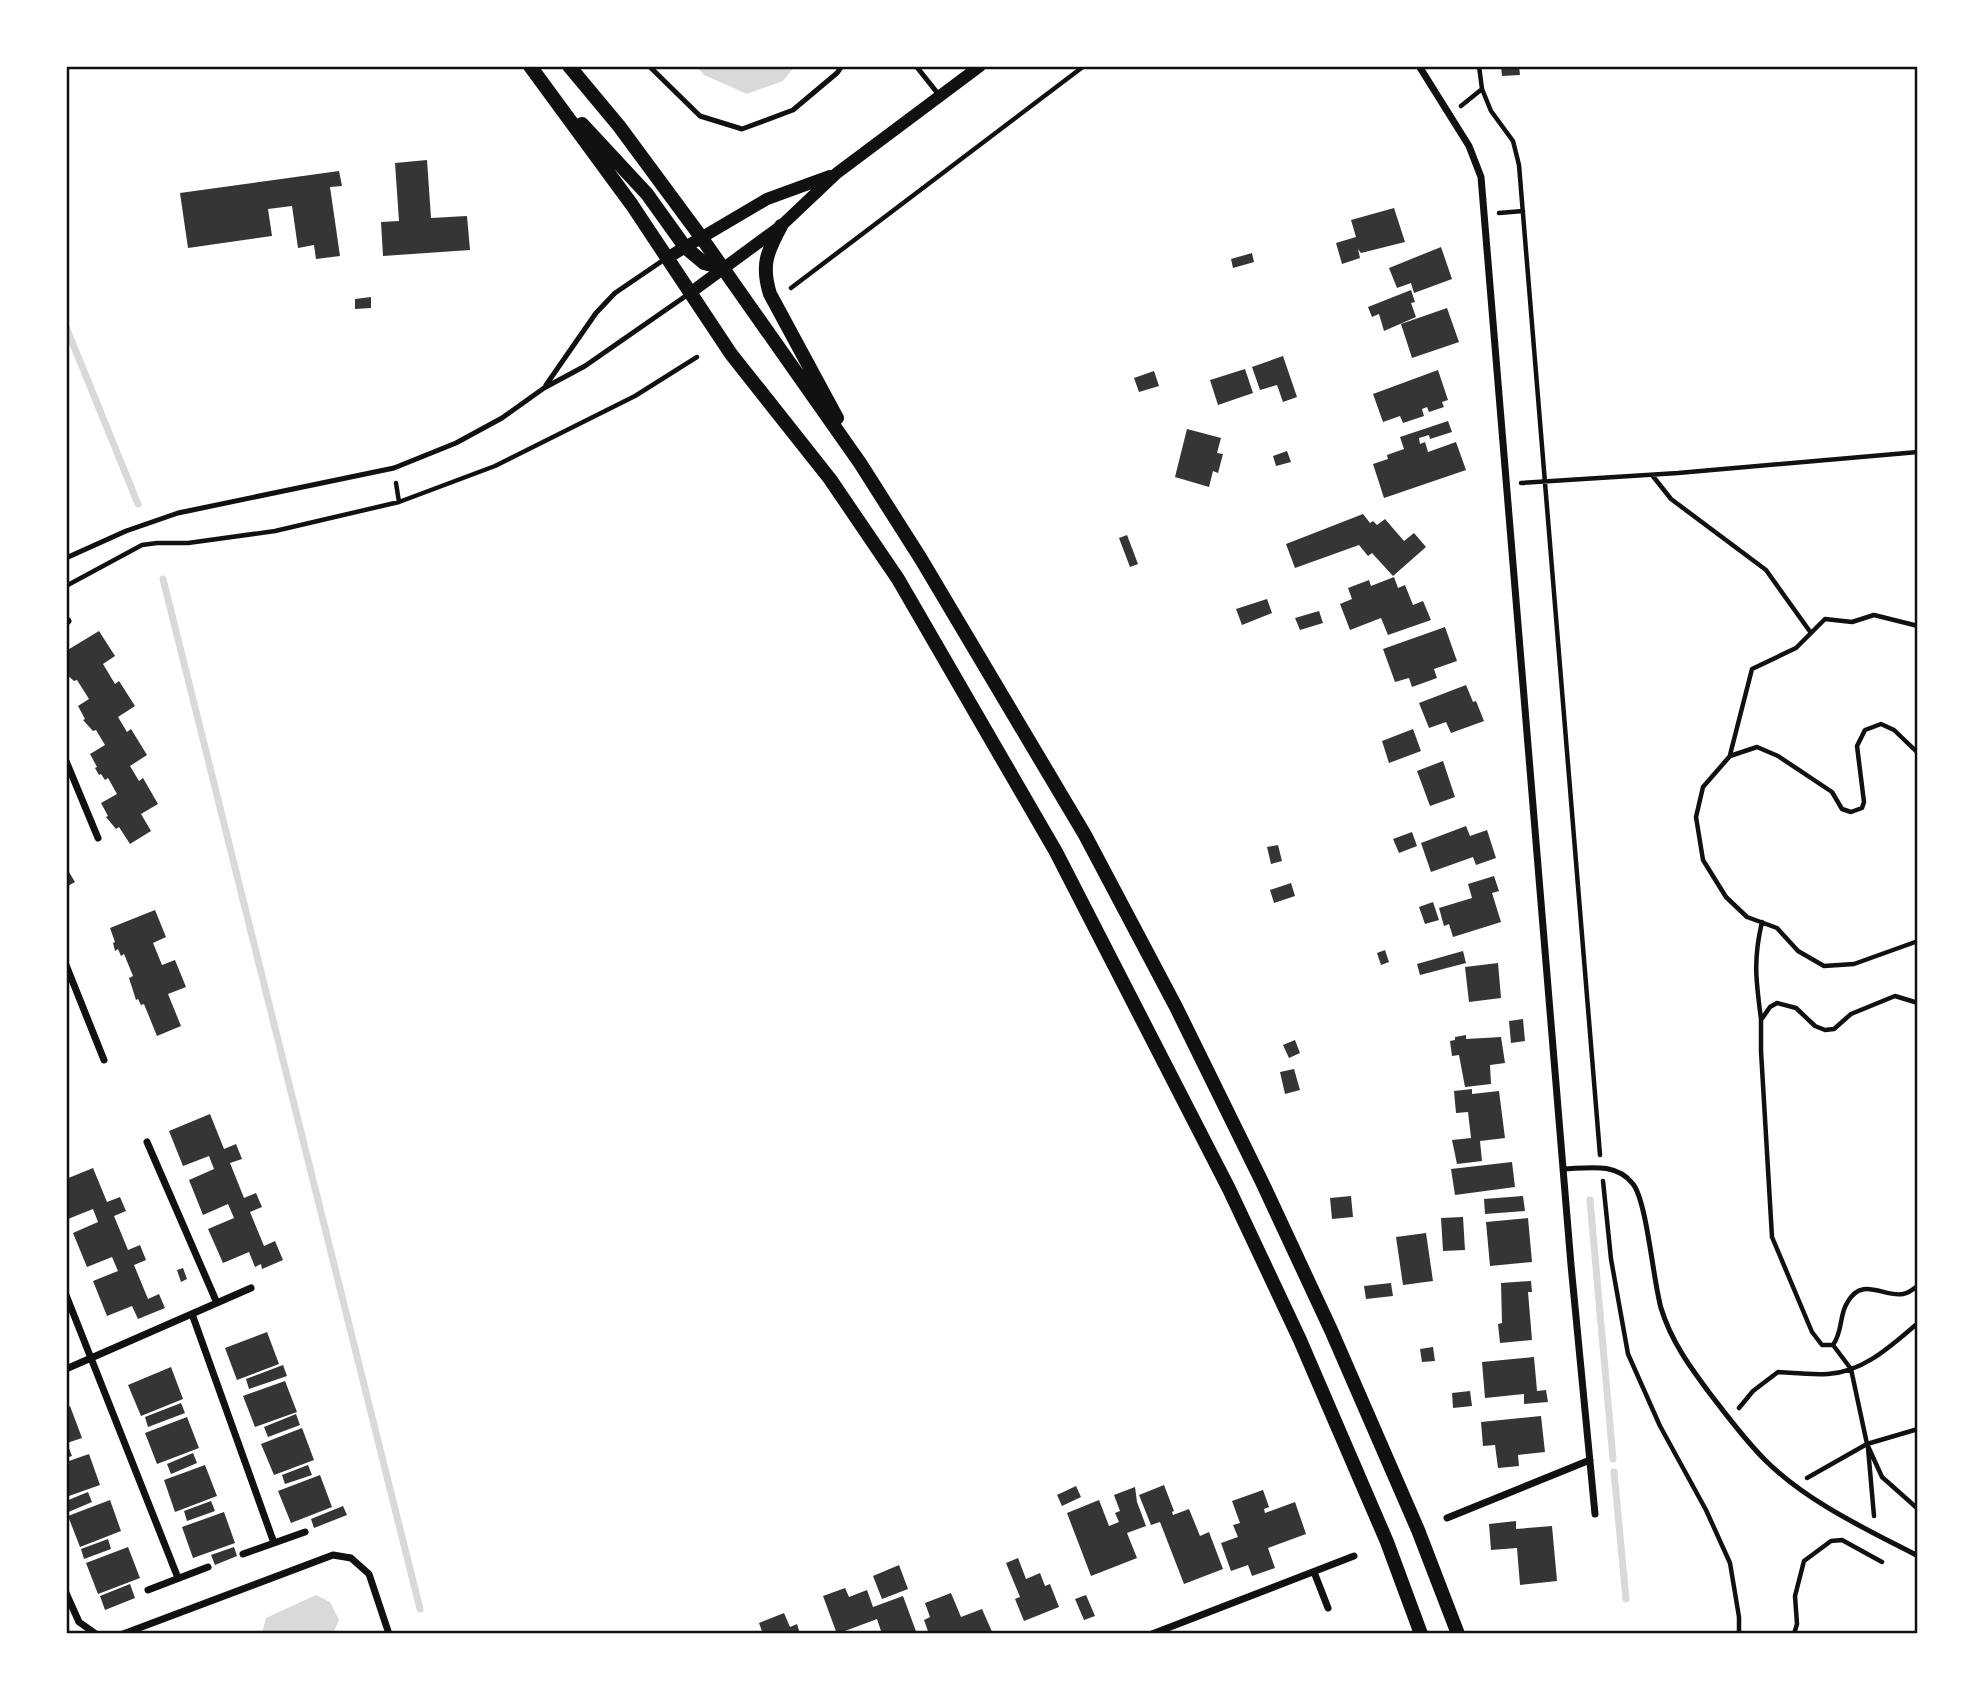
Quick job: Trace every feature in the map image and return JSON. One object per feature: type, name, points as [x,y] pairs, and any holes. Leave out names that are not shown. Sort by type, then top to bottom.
[{"type":"main road","points":[[569,66],[619,126],[724,268],[860,463],[921,559],[1085,835],[1176,1007],[1262,1182],[1331,1330],[1418,1530],[1458,1633]]},
{"type":"main road","points":[[532,69],[647,194],[685,247],[704,263],[724,268]]},
{"type":"main road","points":[[532,69],[632,205],[731,354],[830,479],[898,579],[1056,852],[1247,1227],[1300,1340],[1387,1542],[1421,1633]]},
{"type":"main road","points":[[781,226],[766,261],[765,277],[860,463]]},
{"type":"street","points":[[690,293],[781,226],[837,173],[941,98],[980,66]]},
{"type":"street","points":[[1419,66],[1469,146],[1481,177],[1571,1265],[1595,1514]]},
{"type":"street","points":[[667,258],[767,199],[837,173]]},
{"type":"street","points":[[66,761],[98,838]]},
{"type":"street","points":[[66,965],[104,1060]]},
{"type":"street","points":[[147,1142],[217,1303]]},
{"type":"street","points":[[66,1369],[251,1287]]},
{"type":"street","points":[[66,1295],[93,1357],[178,1578]]},
{"type":"street","points":[[192,1314],[274,1543]]},
{"type":"street","points":[[1447,1518],[1590,1460]]},
{"type":"street","points":[[243,1554],[305,1532]]},
{"type":"street","points":[[123,1633],[333,1555],[351,1558],[369,1574],[389,1633]]},
{"type":"street","points":[[1152,1633],[1354,1556]]},
{"type":"street","points":[[148,1590],[208,1567]]},
{"type":"street","points":[[1314,1572],[1328,1608]]},
{"type":"street","points":[[66,1593],[79,1622],[96,1633]]},
{"type":"lane","points":[[649,66],[700,116],[742,129],[793,110],[842,66]]},
{"type":"lane","points":[[916,66],[941,98]]},
{"type":"lane","points":[[544,388],[596,313],[615,293],[667,258]]},
{"type":"lane","points":[[66,558],[126,531],[178,513],[394,468],[456,443],[502,418],[544,388],[585,366],[690,293]]},
{"type":"lane","points":[[1564,1169],[1601,1168],[1620,1172],[1636,1187],[1661,1306],[1674,1342],[1729,1419],[1766,1461],[1799,1487],[1873,1533],[1917,1556]]},
{"type":"path","points":[[790,288],[1084,66]]},
{"type":"path","points":[[1479,66],[1482,89],[1492,111],[1513,141],[1519,165],[1601,1168],[1611,1259],[1628,1354],[1660,1426],[1706,1510],[1730,1563],[1739,1633]]},
{"type":"path","points":[[1450,116],[1482,89]]},
{"type":"path","points":[[1485,214],[1523,211]]},
{"type":"path","points":[[66,586],[142,545],[157,542],[188,544],[275,531],[400,502],[495,466],[635,396],[697,357]]},
{"type":"path","points":[[1506,484],[1917,452]]},
{"type":"path","points":[[1651,474],[1671,499],[1766,570],[1811,633]]},
{"type":"path","points":[[1917,626],[1874,615],[1852,622],[1825,619],[1796,648],[1752,668],[1730,756],[1703,787],[1696,817],[1703,860],[1726,897],[1747,917],[1777,928],[1798,951],[1824,966],[1854,964],[1917,941]]},
{"type":"path","points":[[1730,756],[1757,747],[1768,751],[1832,792],[1842,809],[1851,812],[1862,808],[1864,802],[1857,746],[1865,730],[1881,724],[1894,730],[1917,753]]},
{"type":"path","points":[[1762,922],[1756,949],[1755,974],[1761,1020],[1772,1237],[1811,1332],[1822,1345],[1833,1345]]},
{"type":"path","points":[[1761,1020],[1770,1007],[1777,1003],[1796,1008],[1815,1026],[1825,1030],[1835,1029],[1851,1014],[1895,996],[1917,1003]]},
{"type":"path","points":[[1833,1345],[1839,1336],[1847,1302],[1859,1291],[1872,1288],[1898,1295],[1907,1294],[1917,1286]]},
{"type":"path","points":[[1729,1419],[1753,1391],[1778,1371],[1829,1375],[1851,1369],[1876,1358],[1917,1323]]},
{"type":"path","points":[[1833,1345],[1851,1369],[1867,1444],[1873,1533]]},
{"type":"path","points":[[1799,1487],[1808,1477],[1867,1444],[1917,1429]]},
{"type":"path","points":[[1867,1444],[1882,1477],[1917,1509]]},
{"type":"path","points":[[1794,1633],[1797,1624],[1794,1596],[1804,1561],[1831,1541],[1842,1540],[1882,1562]]},
{"type":"shaded area","points":[[697,67],[794,67],[783,81],[747,94],[704,75]]},
{"type":"shaded area","points":[[316,1595],[330,1602],[339,1620],[333,1633],[262,1633],[266,1618]]},
{"type":"building","points":[[1501,66],[1519,66],[1520,75],[1502,76]]},
{"type":"building","points":[[427,160],[431,218],[467,216],[470,250],[383,256],[381,222],[399,221],[395,163]]},
{"type":"building","points":[[339,171],[342,186],[330,187],[340,256],[316,259],[314,245],[298,248],[292,206],[268,209],[272,236],[188,248],[180,193]]},
{"type":"building","points":[[1394,208],[1405,242],[1361,253],[1358,249],[1360,258],[1342,264],[1336,243],[1356,237],[1351,220]]},
{"type":"building","points":[[1441,247],[1452,279],[1414,293],[1411,283],[1397,288],[1389,268]]},
{"type":"building","points":[[1252,253],[1254,262],[1233,268],[1231,259]]},
{"type":"building","points":[[1411,290],[1415,302],[1411,303],[1416,317],[1384,331],[1379,314],[1372,317],[1368,307]]},
{"type":"building","points":[[371,297],[371,308],[355,309],[355,299]]},
{"type":"building","points":[[1447,308],[1459,342],[1412,358],[1401,324]]},
{"type":"building","points":[[1283,356],[1297,397],[1283,402],[1277,385],[1260,390],[1252,367]]},
{"type":"building","points":[[1245,369],[1253,393],[1218,405],[1210,380]]},
{"type":"building","points":[[1438,370],[1448,400],[1442,402],[1444,407],[1429,412],[1427,407],[1422,409],[1424,416],[1403,423],[1400,416],[1383,422],[1373,394]]},
{"type":"building","points":[[1154,371],[1159,386],[1139,392],[1134,378]]},
{"type":"building","points":[[1448,421],[1452,432],[1430,439],[1429,435],[1419,438],[1420,444],[1425,442],[1428,452],[1456,442],[1466,470],[1384,498],[1373,464],[1404,449],[1400,437]]},
{"type":"building","points":[[1187,429],[1221,438],[1217,453],[1223,454],[1218,473],[1213,471],[1209,487],[1175,477]]},
{"type":"building","points":[[1287,451],[1291,462],[1276,466],[1273,456]]},
{"type":"building","points":[[1363,514],[1370,523],[1373,521],[1377,525],[1385,519],[1404,541],[1414,533],[1426,547],[1393,576],[1372,553],[1368,556],[1359,545],[1295,568],[1286,544]]},
{"type":"building","points":[[1127,535],[1138,564],[1130,567],[1119,538]]},
{"type":"building","points":[[1394,577],[1398,588],[1405,585],[1413,605],[1423,601],[1431,620],[1388,635],[1381,618],[1350,630],[1340,604],[1352,599],[1348,588],[1369,580],[1371,586]]},
{"type":"building","points":[[1267,599],[1272,613],[1242,625],[1236,609]]},
{"type":"building","points":[[1319,611],[1323,623],[1300,630],[1295,618]]},
{"type":"building","points":[[1445,627],[1457,661],[1434,669],[1437,678],[1412,687],[1409,678],[1395,682],[1383,649]]},
{"type":"building","points":[[99,631],[115,656],[103,664],[115,684],[119,681],[135,706],[118,717],[127,732],[131,729],[147,755],[130,766],[139,781],[143,778],[158,804],[141,814],[151,831],[130,844],[119,827],[116,829],[106,817],[108,816],[101,803],[117,794],[108,778],[105,780],[99,775],[90,754],[105,745],[96,730],[93,731],[83,720],[85,719],[78,706],[89,699],[77,680],[74,681],[66,674],[66,651]]},
{"type":"building","points":[[1466,685],[1484,721],[1451,733],[1446,722],[1429,728],[1419,703]]},
{"type":"building","points":[[1413,729],[1421,751],[1389,763],[1382,741]]},
{"type":"building","points":[[1443,761],[1455,797],[1430,806],[1417,771]]},
{"type":"building","points":[[1466,826],[1470,836],[1487,830],[1496,858],[1476,865],[1473,857],[1431,872],[1421,843]]},
{"type":"building","points":[[1412,832],[1417,846],[1399,853],[1393,839]]},
{"type":"building","points":[[1278,845],[1282,861],[1271,864],[1267,847]]},
{"type":"building","points":[[66,867],[75,882],[66,887]]},
{"type":"building","points":[[1494,876],[1499,891],[1492,893],[1501,922],[1453,937],[1449,924],[1444,926],[1439,908],[1472,898],[1468,884]]},
{"type":"building","points":[[1291,883],[1295,896],[1274,903],[1270,890]]},
{"type":"building","points":[[1433,902],[1439,920],[1425,924],[1419,907]]},
{"type":"building","points":[[155,910],[166,937],[153,943],[162,965],[175,960],[186,987],[168,994],[181,1026],[157,1036],[144,1004],[141,1005],[138,999],[136,1000],[129,978],[133,976],[124,954],[121,956],[118,949],[115,951],[110,928]]},
{"type":"building","points":[[1385,950],[1389,962],[1381,965],[1377,953]]},
{"type":"building","points":[[1463,951],[1466,963],[1420,975],[1417,964]]},
{"type":"building","points":[[1498,963],[1501,998],[1469,1002],[1465,967]]},
{"type":"building","points":[[1523,1019],[1525,1041],[1511,1043],[1509,1021]]},
{"type":"building","points":[[1466,1035],[1466,1039],[1501,1037],[1505,1063],[1490,1065],[1491,1084],[1465,1087],[1459,1055],[1452,1056],[1450,1041]]},
{"type":"building","points":[[1295,1040],[1300,1053],[1289,1058],[1283,1045]]},
{"type":"building","points":[[1294,1069],[1300,1090],[1285,1094],[1280,1072]]},
{"type":"building","points":[[1472,1089],[1472,1094],[1499,1091],[1505,1138],[1480,1141],[1482,1161],[1457,1164],[1452,1140],[1471,1138],[1468,1112],[1456,1113],[1454,1091]]},
{"type":"building","points":[[210,1114],[224,1149],[236,1144],[242,1159],[230,1163],[244,1198],[256,1193],[262,1207],[250,1212],[264,1246],[275,1241],[283,1260],[262,1269],[261,1264],[255,1267],[249,1252],[223,1263],[208,1229],[234,1218],[228,1204],[203,1215],[189,1180],[214,1169],[209,1156],[183,1166],[169,1131]]},
{"type":"building","points":[[1512,1162],[1515,1187],[1455,1195],[1451,1169]]},
{"type":"building","points":[[93,1168],[107,1202],[120,1197],[126,1211],[114,1216],[128,1250],[140,1245],[146,1260],[134,1265],[148,1299],[159,1294],[165,1308],[138,1319],[132,1306],[107,1316],[93,1281],[118,1271],[112,1257],[87,1267],[73,1233],[98,1222],[93,1209],[68,1219],[66,1215],[66,1179]]},
{"type":"building","points":[[1351,1196],[1353,1217],[1332,1219],[1330,1198]]},
{"type":"building","points":[[1523,1196],[1525,1211],[1485,1214],[1484,1199]]},
{"type":"building","points":[[1463,1217],[1465,1250],[1443,1251],[1441,1218]]},
{"type":"building","points":[[1528,1218],[1532,1262],[1490,1266],[1486,1222]]},
{"type":"building","points":[[1426,1233],[1433,1281],[1403,1285],[1396,1237]]},
{"type":"building","points":[[183,1268],[187,1279],[181,1282],[177,1270]]},
{"type":"building","points":[[1531,1281],[1532,1292],[1528,1292],[1532,1340],[1500,1343],[1498,1324],[1502,1323],[1501,1283]]},
{"type":"building","points":[[1391,1283],[1393,1296],[1366,1299],[1364,1286]]},
{"type":"building","points":[[267,1332],[279,1364],[237,1380],[225,1348]]},
{"type":"building","points":[[1433,1347],[1435,1361],[1422,1362],[1420,1349]]},
{"type":"building","points":[[1534,1357],[1537,1391],[1546,1390],[1548,1402],[1524,1404],[1524,1394],[1485,1398],[1482,1362]]},
{"type":"building","points":[[283,1365],[287,1376],[249,1389],[246,1379]]},
{"type":"building","points":[[171,1367],[183,1399],[141,1416],[128,1385]]},
{"type":"building","points":[[285,1381],[297,1412],[255,1427],[243,1396]]},
{"type":"building","points":[[1470,1391],[1472,1406],[1453,1408],[1452,1393]]},
{"type":"building","points":[[181,1403],[185,1413],[148,1427],[145,1417]]},
{"type":"building","points":[[70,1406],[82,1438],[67,1443],[72,1456],[66,1458],[66,1407]]},
{"type":"building","points":[[296,1414],[300,1425],[268,1437],[264,1427]]},
{"type":"building","points":[[1541,1416],[1545,1452],[1518,1455],[1519,1466],[1498,1468],[1495,1445],[1483,1446],[1481,1422]]},
{"type":"building","points":[[187,1417],[199,1448],[157,1464],[145,1433]]},
{"type":"building","points":[[302,1428],[314,1460],[274,1475],[261,1444]]},
{"type":"building","points":[[193,1453],[197,1463],[171,1474],[167,1464]]},
{"type":"building","points":[[89,1454],[100,1485],[66,1497],[66,1462]]},
{"type":"building","points":[[205,1465],[217,1496],[175,1512],[164,1480]]},
{"type":"building","points":[[308,1465],[312,1475],[285,1484],[282,1475]]},
{"type":"building","points":[[320,1475],[332,1507],[291,1523],[278,1491]]},
{"type":"building","points":[[1164,1485],[1174,1511],[1173,1515],[1189,1509],[1200,1536],[1209,1532],[1223,1569],[1184,1584],[1160,1522],[1151,1525],[1139,1495]]},
{"type":"building","points":[[1076,1486],[1081,1497],[1062,1506],[1057,1495]]},
{"type":"building","points":[[1135,1487],[1137,1502],[1146,1526],[1127,1533],[1137,1558],[1091,1576],[1067,1513],[1099,1500],[1109,1526],[1119,1522],[1115,1513],[1120,1511],[1114,1495]]},
{"type":"building","points":[[1263,1490],[1269,1507],[1264,1509],[1265,1513],[1295,1502],[1306,1534],[1268,1548],[1275,1568],[1252,1576],[1248,1565],[1231,1571],[1221,1543],[1238,1537],[1233,1525],[1240,1523],[1232,1501]]},
{"type":"building","points":[[88,1492],[92,1502],[66,1513],[66,1501]]},
{"type":"building","points":[[110,1500],[121,1531],[80,1547],[68,1516]]},
{"type":"building","points":[[211,1501],[215,1511],[187,1521],[184,1511]]},
{"type":"building","points":[[343,1506],[347,1515],[314,1528],[311,1519]]},
{"type":"building","points":[[224,1512],[235,1543],[193,1558],[182,1527]]},
{"type":"building","points":[[1516,1521],[1516,1529],[1552,1526],[1557,1581],[1520,1585],[1517,1548],[1491,1550],[1489,1524]]},
{"type":"building","points":[[108,1539],[111,1549],[84,1559],[81,1549]]},
{"type":"building","points":[[128,1547],[140,1578],[98,1594],[86,1563]]},
{"type":"building","points":[[234,1547],[237,1556],[215,1565],[211,1555]]},
{"type":"building","points":[[1018,1558],[1026,1579],[1040,1573],[1045,1586],[1050,1584],[1059,1607],[1024,1621],[1015,1599],[1020,1597],[1006,1563]]},
{"type":"building","points":[[899,1565],[908,1589],[882,1599],[873,1576]]},
{"type":"building","points":[[130,1584],[135,1598],[105,1610],[100,1596]]},
{"type":"building","points":[[845,1588],[849,1597],[867,1590],[873,1607],[903,1596],[917,1634],[882,1634],[877,1619],[837,1634],[823,1596]]},
{"type":"building","points":[[951,1593],[961,1617],[982,1609],[993,1634],[929,1634],[924,1620],[930,1617],[925,1603]]},
{"type":"building","points":[[1086,1595],[1095,1616],[1084,1620],[1075,1599]]},
{"type":"building","points":[[784,1613],[790,1627],[797,1624],[800,1634],[763,1634],[759,1623]]},
{"type":"waterway","points":[[66,327],[138,504]]},
{"type":"waterway","points":[[163,579],[420,1609]]},
{"type":"waterway","points":[[1590,1200],[1613,1459]]},
{"type":"waterway","points":[[1614,1472],[1626,1599]]}]
